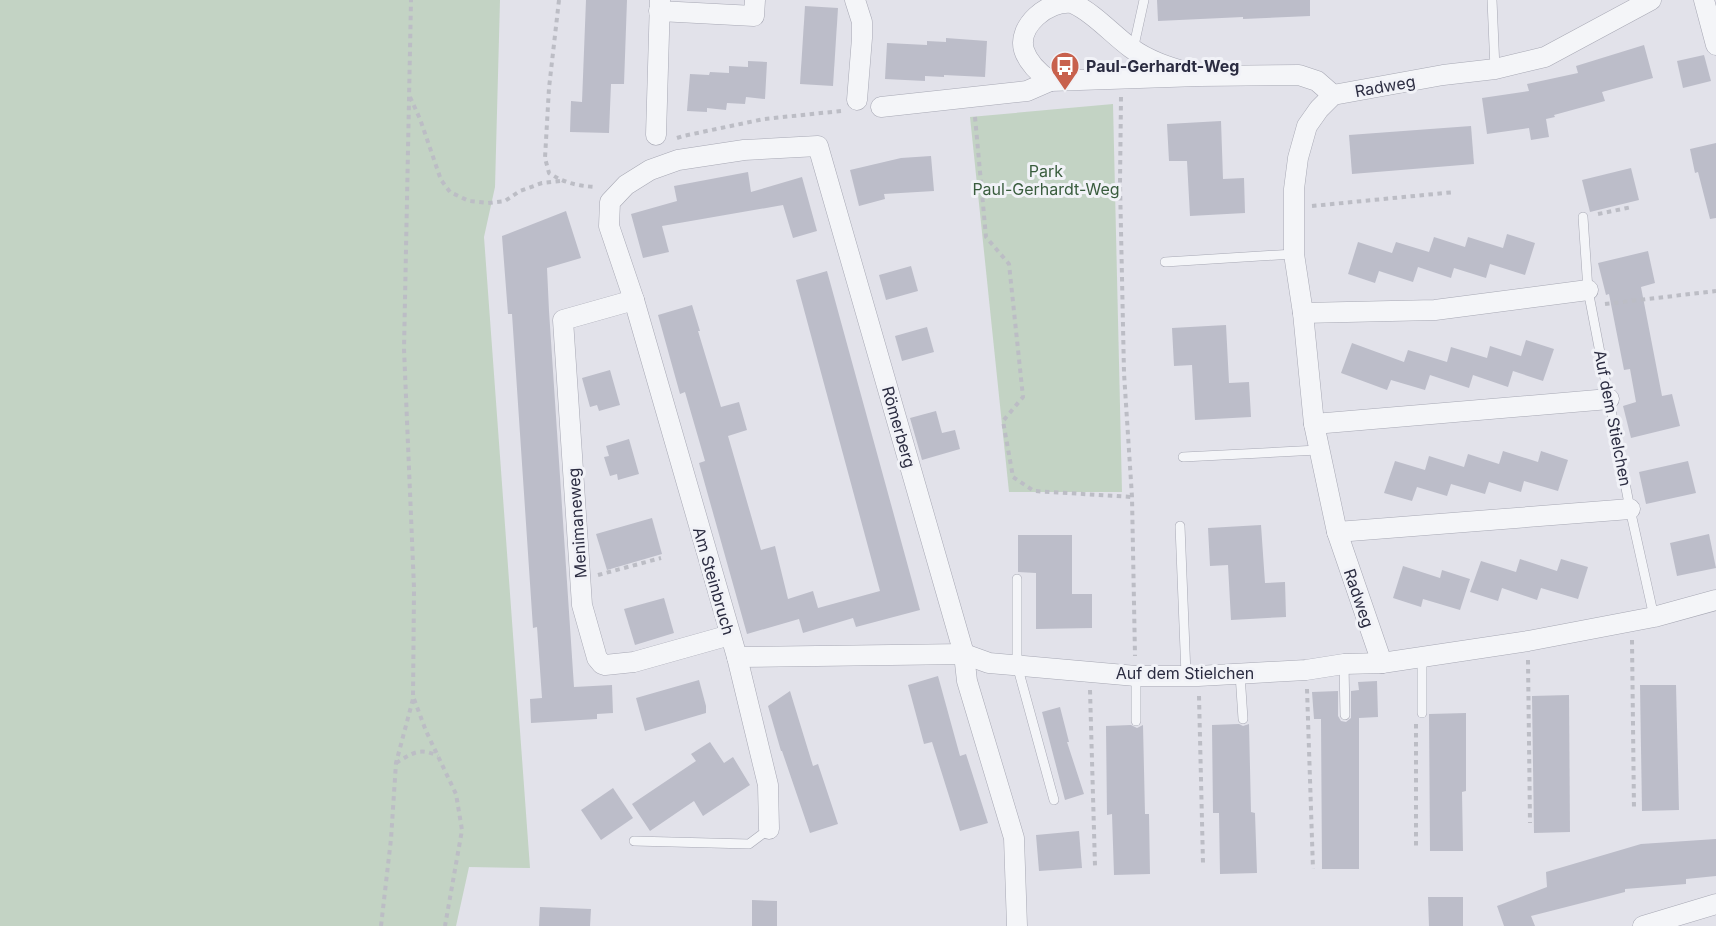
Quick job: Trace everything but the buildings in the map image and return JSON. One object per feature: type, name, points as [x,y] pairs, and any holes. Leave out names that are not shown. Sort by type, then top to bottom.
[{"type":"street","points":[[656,135],[660,5],[754,16],[755,0]]},
{"type":"street","points":[[855,0],[862,21],[857,100]]},
{"type":"street","name":"Radweg","points":[[1382,663],[1337,532],[1314,424],[1303,313],[1294,254],[1294,208],[1298,158],[1307,126],[1318,109],[1333,95],[1443,75],[1495,69],[1545,57],[1651,0]]},
{"type":"street","points":[[1704,0],[1716,45]]},
{"type":"street","points":[[1046,82],[1030,62],[1024,51],[1023,41],[1029,23],[1045,3],[1060,2],[1071,3],[1090,15],[1133,50],[1156,62],[1199,76]]},
{"type":"street","points":[[881,107],[1027,91],[1046,82],[1122,78],[1299,75],[1317,81],[1333,95]]},
{"type":"street","name":"Römerberg","points":[[606,194],[650,170],[678,160],[744,150],[818,146],[964,654],[968,681],[1014,838],[1017,926]]},
{"type":"street","name":"Am Steinbruch","points":[[606,194],[609,226],[634,300],[737,657],[768,785],[769,829]]},
{"type":"street","points":[[1303,313],[1435,310],[1590,298]]},
{"type":"street","name":"Menimaneweg","points":[[634,300],[564,320],[582,605],[597,658],[605,665],[634,662],[730,635]]},
{"type":"street","points":[[1314,424],[1609,399]]},
{"type":"street","points":[[1337,532],[1630,509]]},
{"type":"street","name":"Auf dem Stielchen","points":[[737,657],[964,654],[989,663],[1136,676],[1240,674],[1306,670],[1344,663],[1382,663],[1528,641],[1654,617],[1716,600]]},
{"type":"street","points":[[1643,926],[1671,922],[1716,904]]},
{"type":"lane","points":[[1133,50],[1144,0]]},
{"type":"lane","points":[[1492,0],[1495,69]]},
{"type":"lane","name":"Auf dem Stielchen","points":[[1582,217],[1590,298],[1630,509],[1654,617]]},
{"type":"lane","points":[[1165,262],[1294,254]]},
{"type":"lane","points":[[1183,457],[1318,450]]},
{"type":"lane","points":[[1180,526],[1192,676]]},
{"type":"lane","points":[[1017,579],[1017,666],[1054,800]]},
{"type":"lane","points":[[1422,657],[1422,713]]},
{"type":"lane","points":[[1344,663],[1345,715]]},
{"type":"lane","points":[[1240,674],[1243,719]]},
{"type":"lane","points":[[1136,676],[1136,721]]},
{"type":"lane","name":"Am Steinbruch","points":[[634,842],[749,844],[769,829]]},
{"type":"path","points":[[381,926],[391,839],[396,763],[413,699],[414,588],[404,349],[411,0]]},
{"type":"path","points":[[559,0],[549,88],[545,158],[549,173],[560,180],[606,194]]},
{"type":"path","points":[[1122,78],[1120,183],[1123,361],[1132,497],[1136,676]]},
{"type":"path","points":[[409,96],[420,119],[441,180],[450,192],[469,201],[488,203],[505,201],[520,191],[542,183],[560,180]]},
{"type":"path","points":[[973,96],[986,237],[1009,264],[1023,397],[1003,421],[1013,477],[1034,491],[1132,497]]},
{"type":"path","points":[[1294,208],[1455,192]]},
{"type":"path","points":[[1582,217],[1632,207]]},
{"type":"path","points":[[1590,298],[1716,291]]},
{"type":"path","points":[[580,580],[661,558]]},
{"type":"path","points":[[1632,621],[1634,810]]},
{"type":"path","points":[[1528,641],[1530,823]]},
{"type":"path","points":[[1306,670],[1313,869]]},
{"type":"path","points":[[1089,672],[1095,866]]},
{"type":"path","points":[[1192,676],[1203,863]]},
{"type":"path","points":[[413,699],[456,794],[462,830],[445,926]]},
{"type":"path","points":[[1416,846],[1415,725],[1422,713]]},
{"type":"path","points":[[396,763],[416,752],[428,751],[439,756]]},
{"type":"green space","points":[[0,0],[500,0],[495,187],[484,237],[530,868],[469,867],[456,926],[0,926]]},
{"type":"green space","name":"Park Paul-Gerhardt-Weg","points":[[1113,104],[1122,492],[1009,492],[970,117]]},
{"type":"place","name":"Paul-Gerhardt-Weg","points":[[1065,92]]}]
